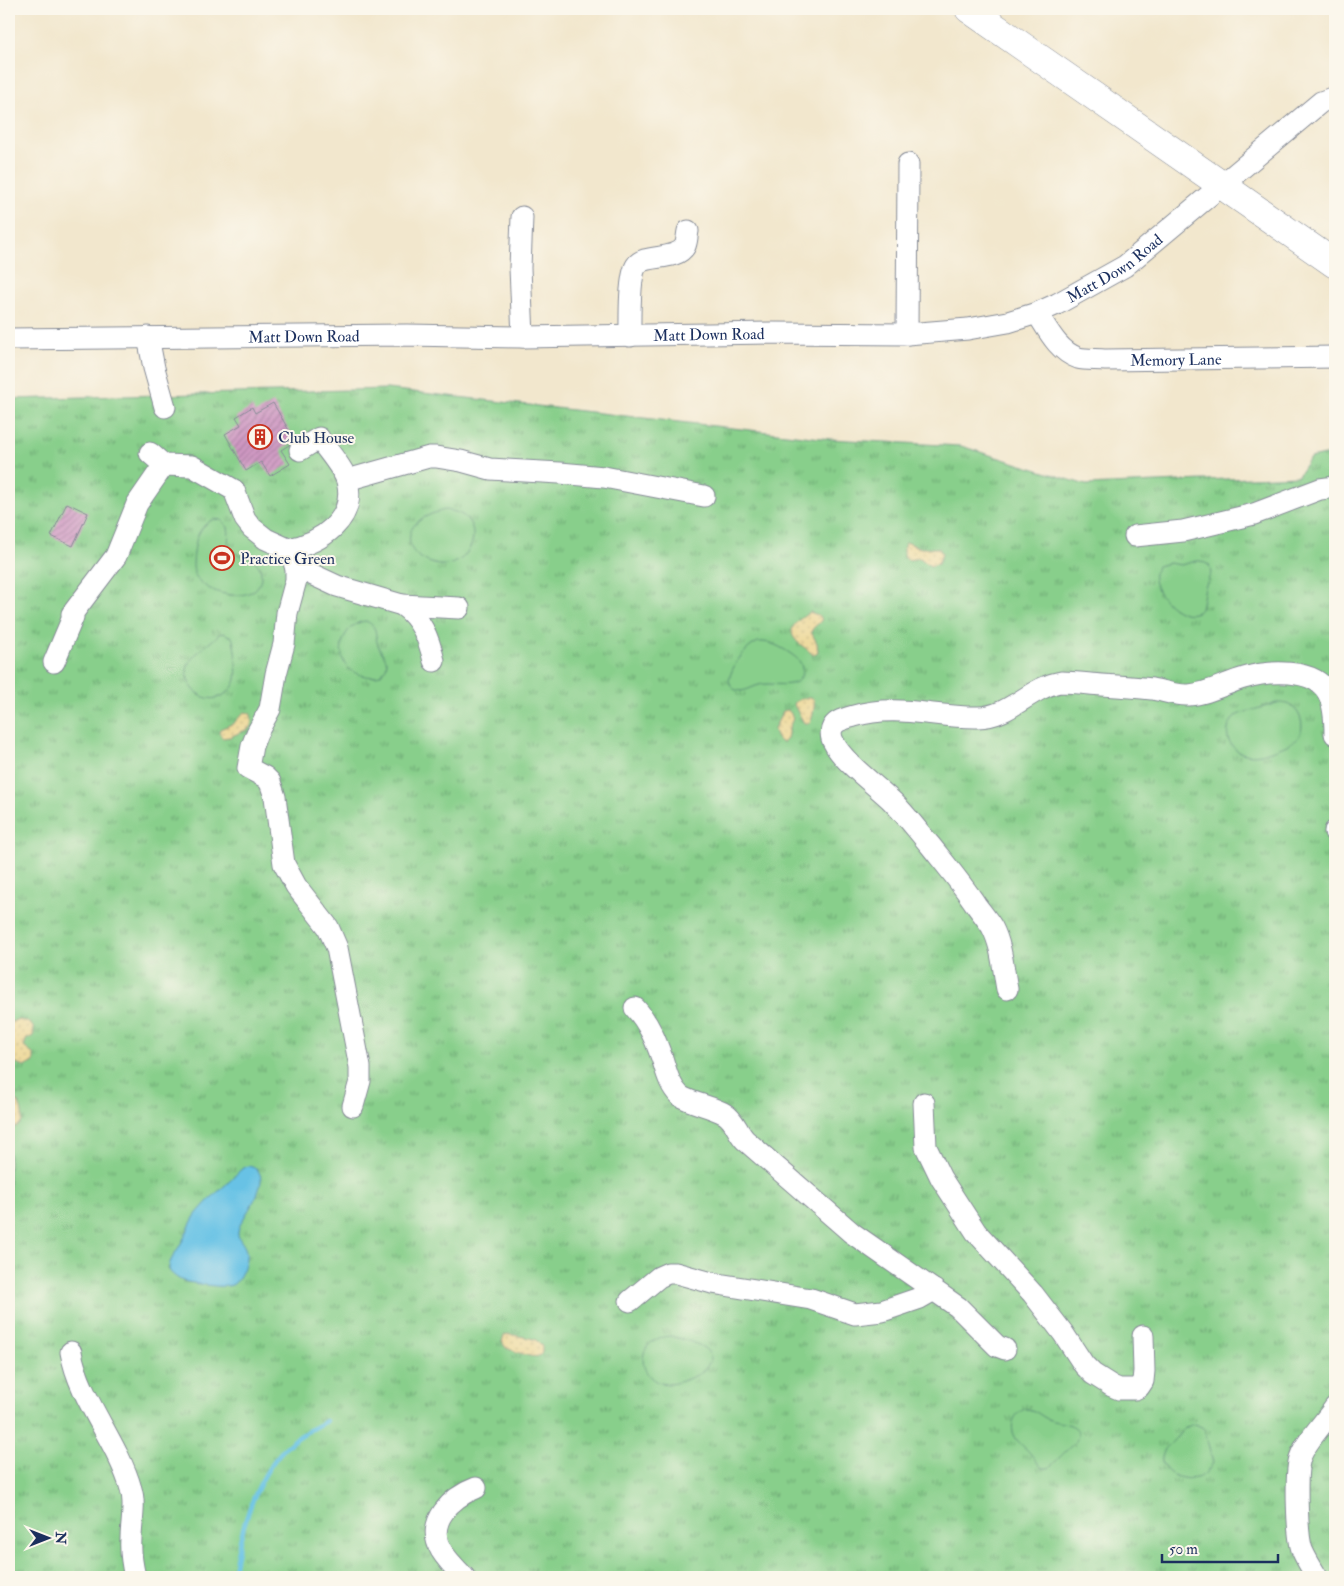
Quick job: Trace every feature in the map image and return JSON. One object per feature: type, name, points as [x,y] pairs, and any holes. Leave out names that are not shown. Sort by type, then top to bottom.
[{"type":"highway","points":[[969,9],[1335,264]]},
{"type":"street","name":"Matt Down Road","points":[[9,338],[408,335],[524,338],[771,333],[907,334],[968,330],[1008,322],[1037,313],[1058,304],[1125,266],[1321,102],[1335,97]]},
{"type":"street","points":[[907,334],[908,164]]},
{"type":"street","points":[[522,217],[520,268],[524,338]]},
{"type":"street","points":[[630,336],[633,280],[636,266],[642,261],[679,252],[685,246],[688,231]]},
{"type":"street","name":"Memory Lane","points":[[1037,313],[1054,339],[1064,350],[1079,358],[1106,360],[1335,357]]},
{"type":"street","points":[[148,338],[165,407]]},
{"type":"street","points":[[292,557],[332,529],[345,508],[348,496],[347,480],[319,438],[300,450]]},
{"type":"street","points":[[347,480],[428,457],[436,457],[461,461],[490,469],[604,477],[704,496]]},
{"type":"street","points":[[54,662],[74,617],[72,614],[116,556],[157,459],[192,466],[234,490],[243,514],[252,528],[292,557],[309,573],[337,586],[402,605],[458,608]]},
{"type":"street","points":[[1135,536],[1183,532],[1254,514],[1320,489],[1335,487]]},
{"type":"street","points":[[292,557],[296,570],[295,588],[287,613],[284,644],[276,674],[270,709],[256,733],[248,768],[265,777],[270,782],[275,797],[284,864],[296,886],[328,927],[337,948],[360,1067],[360,1081],[353,1106]]},
{"type":"street","points":[[402,605],[409,610],[421,626],[430,643],[434,661]]},
{"type":"street","points":[[1007,989],[1000,946],[992,927],[953,873],[893,802],[840,754],[833,743],[831,734],[832,728],[838,722],[878,710],[913,711],[954,716],[992,716],[1005,711],[1052,683],[1060,682],[1152,689],[1188,695],[1197,694],[1244,678],[1288,673],[1301,674],[1313,679],[1328,693],[1335,734]]},
{"type":"street","points":[[635,1008],[650,1028],[674,1091],[680,1096],[726,1115],[733,1121],[745,1140],[852,1233],[958,1308],[997,1346],[1005,1349]]},
{"type":"street","points":[[924,1103],[926,1147],[941,1178],[976,1232],[1033,1294],[1063,1332],[1084,1365],[1093,1374],[1112,1386],[1119,1389],[1135,1389],[1143,1381],[1143,1336]]},
{"type":"street","points":[[630,1301],[668,1273],[676,1273],[712,1283],[811,1299],[855,1314],[882,1311],[920,1298],[934,1290]]},
{"type":"street","points":[[71,1352],[75,1370],[117,1454],[132,1492],[131,1550],[135,1577]]},
{"type":"street","points":[[1317,1577],[1302,1550],[1299,1535],[1298,1467],[1300,1457],[1305,1448],[1335,1407]]},
{"type":"street","points":[[464,1577],[441,1550],[436,1539],[436,1528],[440,1517],[450,1503],[476,1488]]},
{"type":"green space","points":[[387,389],[830,439],[961,446],[1086,485],[1298,476],[1310,458],[1335,453],[1335,1577],[9,1577],[9,399]]},
{"type":"green space","points":[[445,510],[461,514],[470,523],[473,535],[470,547],[463,557],[452,564],[438,565],[421,558],[412,550],[410,536],[415,524],[420,520]]},
{"type":"green space","name":"Practice Green","points":[[214,519],[221,520],[228,527],[228,544],[232,550],[257,563],[260,568],[259,585],[252,592],[242,595],[230,595],[219,592],[208,588],[199,581],[194,572],[193,559],[197,537],[201,529]]},
{"type":"green space","points":[[1196,561],[1209,565],[1211,573],[1205,587],[1201,609],[1194,613],[1185,613],[1169,605],[1162,597],[1154,581],[1154,573],[1158,566],[1169,563],[1181,565]]},
{"type":"green space","points":[[366,621],[375,629],[377,643],[387,663],[385,670],[381,674],[372,677],[354,672],[346,665],[342,656],[344,638],[349,630],[357,624]]},
{"type":"green space","points":[[223,633],[232,637],[233,640],[237,675],[233,686],[227,693],[217,698],[209,698],[195,691],[187,677],[187,669],[190,661],[196,654],[219,634]]},
{"type":"green space","points":[[758,642],[767,642],[775,645],[795,657],[802,666],[800,678],[791,684],[764,684],[742,691],[734,689],[729,681],[733,669],[744,653]]},
{"type":"green space","points":[[1276,703],[1291,706],[1300,716],[1302,728],[1297,739],[1282,747],[1261,754],[1251,755],[1236,750],[1228,738],[1230,723],[1236,716]]},
{"type":"green space","points":[[671,1336],[692,1342],[704,1348],[710,1356],[710,1360],[702,1372],[697,1375],[680,1382],[667,1384],[657,1382],[650,1376],[645,1369],[643,1360],[649,1344],[658,1339]]},
{"type":"green space","points":[[1025,1409],[1032,1410],[1050,1420],[1070,1425],[1077,1430],[1076,1441],[1049,1468],[1042,1468],[1015,1437],[1012,1427],[1014,1418]]},
{"type":"green space","points":[[1194,1424],[1204,1428],[1213,1463],[1208,1471],[1197,1478],[1190,1479],[1175,1476],[1164,1467],[1163,1453],[1182,1431]]},
{"type":"sand","points":[[906,542],[921,548],[939,548],[942,554],[938,564],[930,566],[920,558],[908,560],[905,558],[903,549]]},
{"type":"sand","points":[[810,612],[822,619],[811,632],[817,643],[818,652],[813,655],[796,641],[792,635],[793,627],[796,623]]},
{"type":"sand","points":[[803,698],[814,700],[814,711],[810,723],[804,723],[794,705],[795,702]]},
{"type":"sand","points":[[788,710],[793,719],[787,738],[783,743],[777,739],[774,729],[783,711]]},
{"type":"sand","points":[[244,712],[251,715],[250,728],[230,737],[222,738],[219,732],[220,729],[234,723]]},
{"type":"sand","points":[[16,1020],[30,1024],[34,1032],[33,1036],[26,1040],[24,1047],[34,1055],[34,1062],[25,1067],[15,1063],[10,1051],[9,1023]]},
{"type":"sand","points":[[9,1098],[14,1098],[21,1108],[22,1122],[17,1127],[13,1127],[9,1115]]},
{"type":"sand","points":[[508,1334],[536,1340],[542,1346],[542,1353],[536,1357],[506,1348],[502,1342],[504,1335]]},
{"type":"water","points":[[249,1166],[257,1170],[261,1176],[261,1183],[238,1232],[238,1236],[246,1251],[245,1263],[239,1278],[232,1285],[228,1286],[183,1281],[171,1272],[169,1266],[195,1216],[243,1168]]},
{"type":"building","name":"Club House","points":[[273,403],[294,439],[281,450],[290,464],[270,476],[261,462],[246,471],[225,434],[241,425],[236,417],[252,407],[255,413]]},
{"type":"building","points":[[67,503],[88,513],[73,546],[51,536]]},
{"type":"waterway","points":[[233,1577],[244,1526],[264,1476],[284,1449],[326,1421]]},
{"type":"place","name":"Club House","points":[[260,437]]},
{"type":"place","name":"Practice Green","points":[[222,558]]}]
